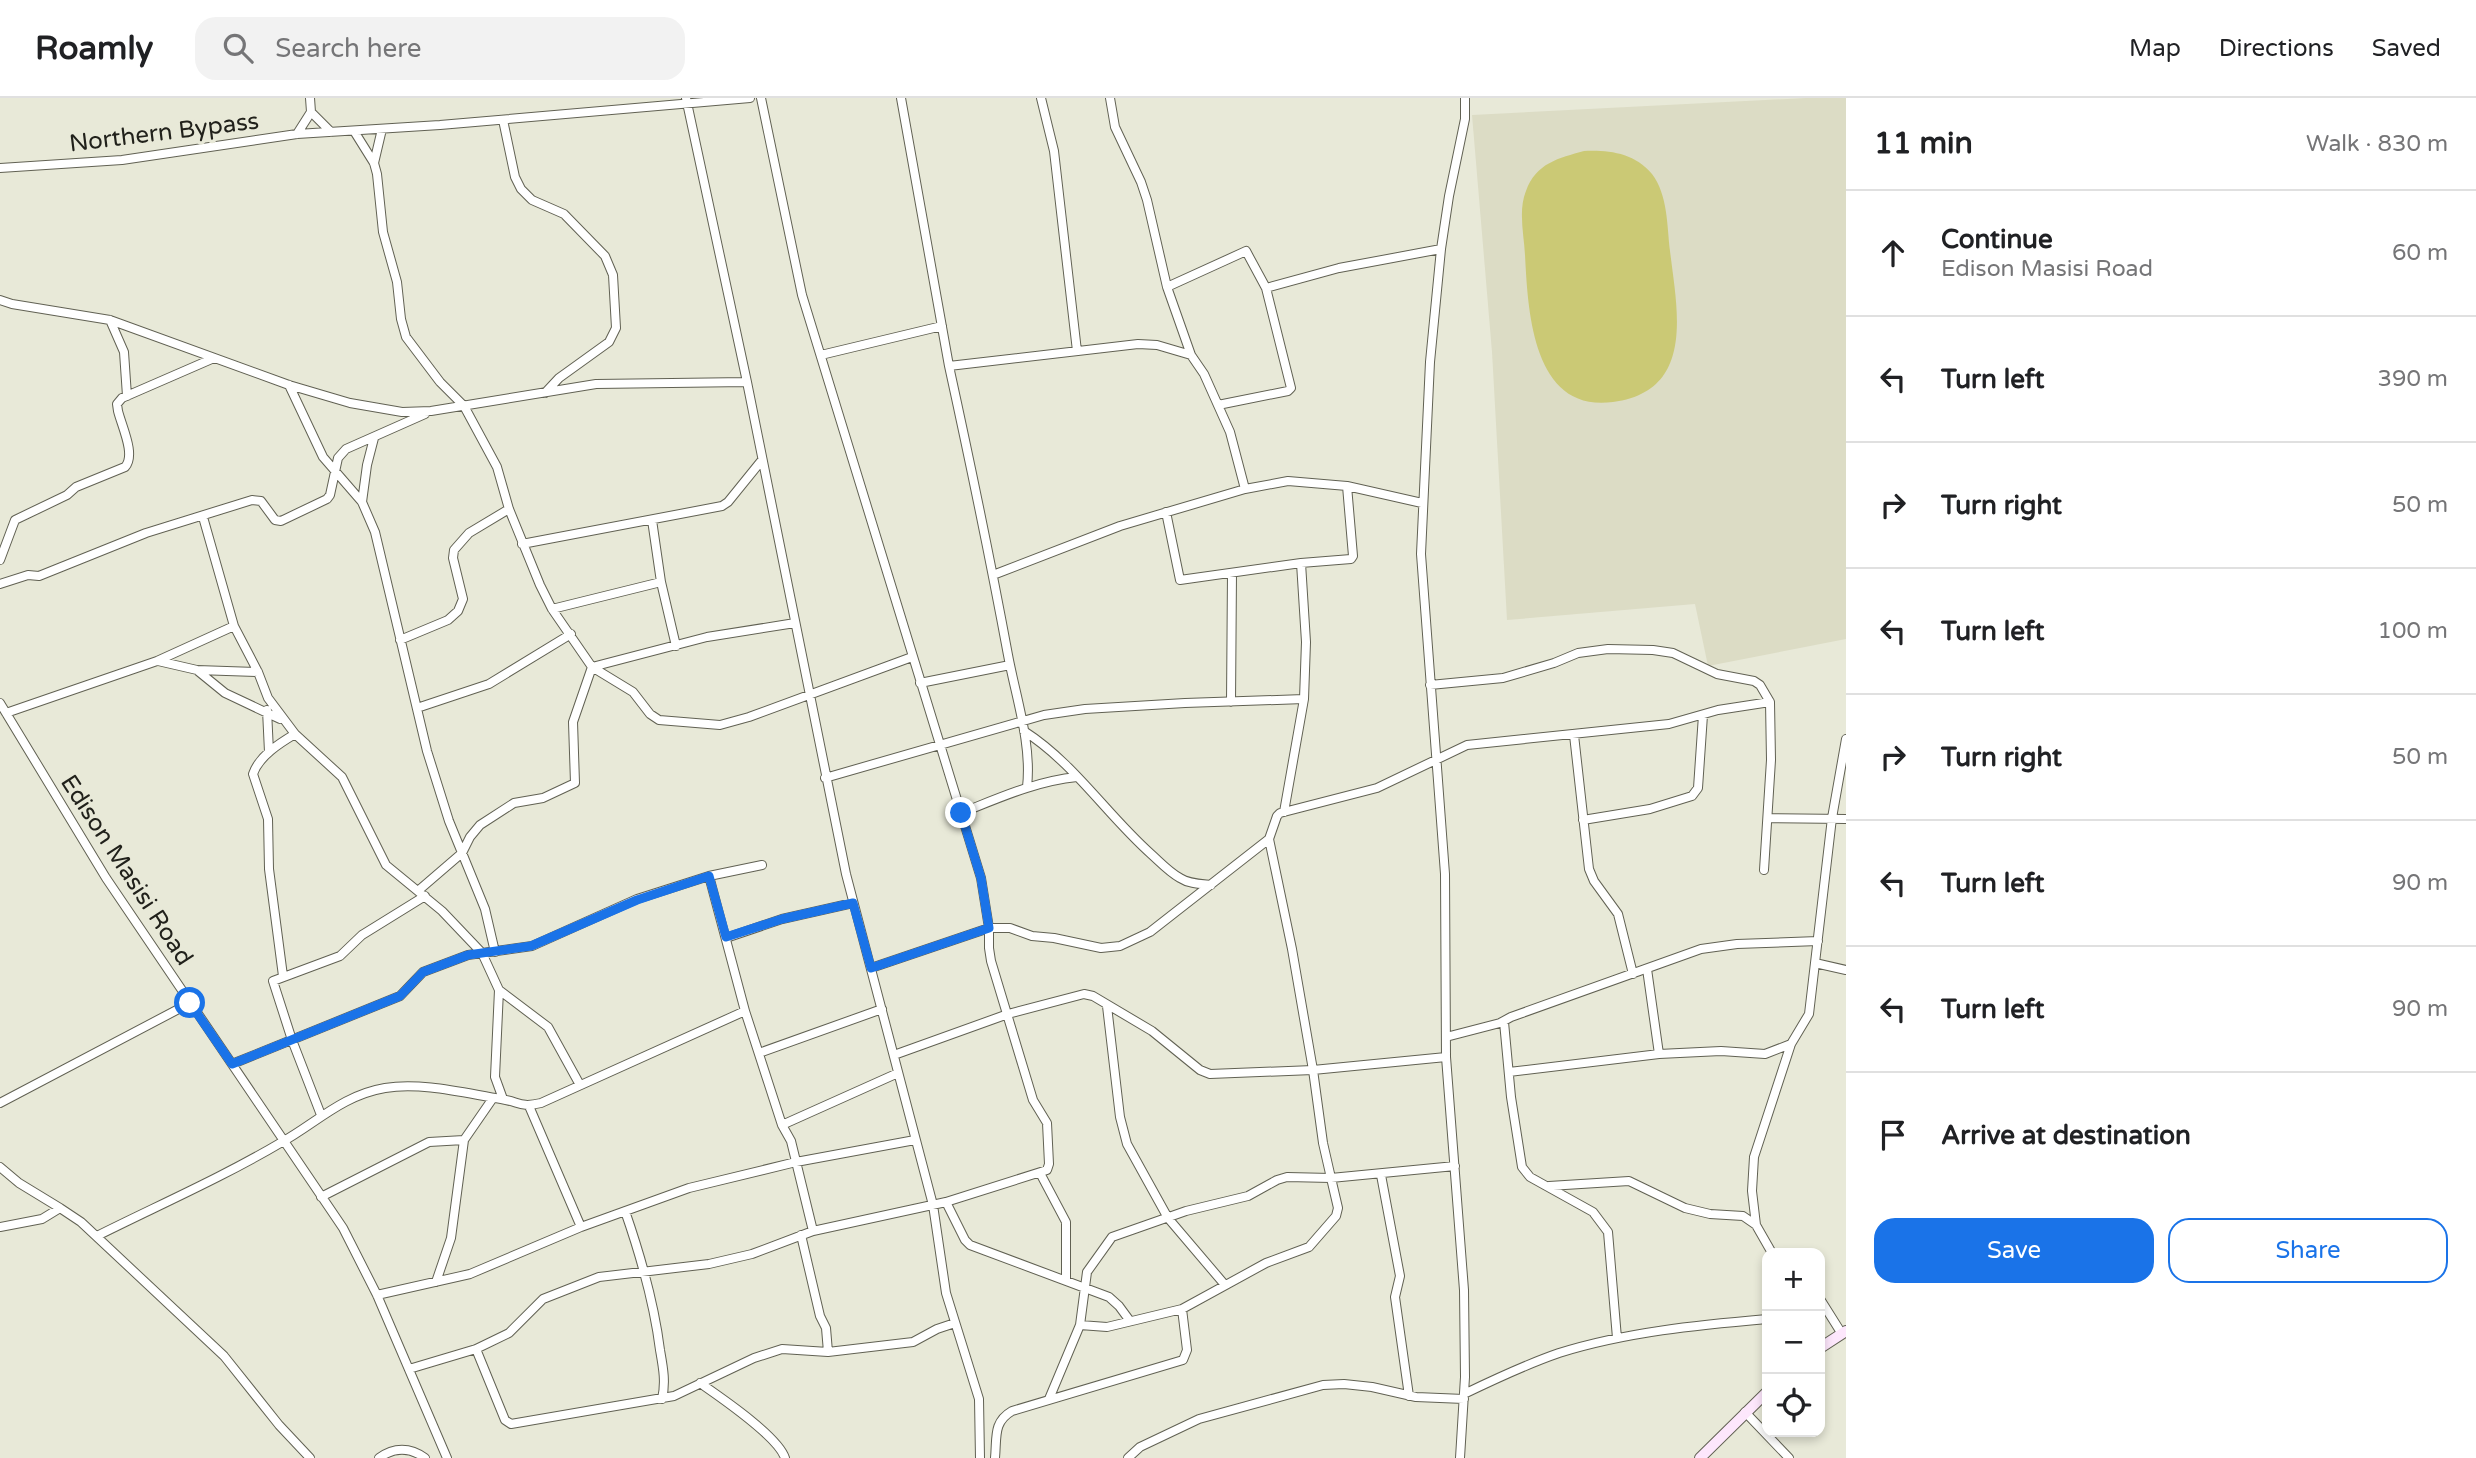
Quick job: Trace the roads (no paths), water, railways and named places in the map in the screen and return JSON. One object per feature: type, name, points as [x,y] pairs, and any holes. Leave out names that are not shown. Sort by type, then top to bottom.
[{"type":"main road","points":[[1825,1345],[1844,1333]]},
{"type":"main road","points":[[1700,1458],[1762,1397]]},
{"type":"street","points":[[297,135],[311,112],[310,98]]},
{"type":"street","name":"Northern Bypass","points":[[0,168],[121,160],[297,135],[503,120],[686,101],[750,98]]},
{"type":"street","points":[[409,1369],[476,1349],[509,1333],[543,1299],[599,1277],[709,1264],[752,1254],[813,1231],[946,1202],[1040,1173],[1049,1167],[1049,1129],[1034,1100],[989,954],[989,928],[981,878],[802,295],[761,98]]},
{"type":"street","points":[[901,98],[949,366],[1024,731],[1029,768],[1027,788]]},
{"type":"street","points":[[1041,98],[1054,151],[1077,351]]},
{"type":"street","points":[[1110,98],[1115,127],[1147,200],[1167,287],[1191,355],[1204,374],[1230,432],[1245,489]]},
{"type":"street","points":[[1460,1458],[1464,1396],[1464,1290],[1446,1057],[1445,874],[1421,564],[1430,362],[1448,196],[1465,119],[1465,98]]},
{"type":"street","points":[[686,101],[747,382],[825,778],[853,903],[933,1205],[946,1293],[979,1399],[980,1458]]},
{"type":"street","points":[[311,112],[331,132]]},
{"type":"street","points":[[503,120],[515,177],[521,190],[532,200],[564,215],[605,256],[613,275],[616,328],[614,335],[609,342],[559,378],[545,393]]},
{"type":"street","points":[[374,163],[382,129]]},
{"type":"street","points":[[354,131],[374,163],[377,174],[383,232],[397,282],[406,337],[440,382],[464,406],[497,467],[522,544],[552,609],[592,667],[633,692],[650,714],[659,720],[727,723],[749,718],[912,657]]},
{"type":"street","points":[[1266,288],[1339,268],[1441,249]]},
{"type":"street","points":[[1167,287],[1246,251],[1266,288],[1291,388],[1288,391],[1218,405]]},
{"type":"street","points":[[0,300],[110,320],[289,385],[351,403],[402,412],[431,411],[596,384],[747,382]]},
{"type":"street","points":[[110,320],[124,352],[127,396]]},
{"type":"street","points":[[821,355],[942,326]]},
{"type":"street","points":[[949,366],[1138,344],[1157,345],[1191,355]]},
{"type":"street","points":[[0,559],[15,520],[128,464],[130,454],[117,404],[127,396],[214,358]]},
{"type":"street","points":[[289,385],[323,457],[362,502],[374,532],[431,762],[449,821],[485,909],[495,952]]},
{"type":"street","points":[[0,583],[29,575],[39,576],[146,533],[257,500],[261,501],[275,520],[281,521],[327,499],[332,489],[338,458],[346,449],[431,411]]},
{"type":"street","points":[[362,502],[374,438]]},
{"type":"street","points":[[522,544],[722,506],[762,460]]},
{"type":"street","points":[[993,575],[1120,526],[1245,489],[1288,481],[1347,486],[1422,503]]},
{"type":"street","points":[[1166,512],[1180,580],[1351,559],[1353,556],[1347,486]]},
{"type":"street","points":[[400,640],[448,620],[458,611],[463,599],[453,558],[454,550],[469,534],[509,509]]},
{"type":"street","points":[[203,517],[234,626],[268,698],[282,720],[342,777],[386,865],[422,893],[482,953],[499,990],[495,1077],[503,1099]]},
{"type":"street","points":[[652,520],[676,646]]},
{"type":"street","points":[[1284,812],[1304,699],[1306,642],[1301,564]]},
{"type":"street","points":[[1231,702],[1232,573]]},
{"type":"street","points":[[552,609],[662,582]]},
{"type":"street","points":[[592,667],[707,637],[795,623]]},
{"type":"street","points":[[6,713],[157,661],[234,626]]},
{"type":"street","points":[[417,708],[489,684],[571,634]]},
{"type":"street","points":[[1430,685],[1503,678],[1578,653],[1608,649],[1673,653],[1717,674],[1754,681],[1760,685],[1770,702],[1771,760],[1764,870]]},
{"type":"street","points":[[157,661],[197,670],[258,673]]},
{"type":"street","points":[[920,683],[1010,665]]},
{"type":"street","points":[[321,1115],[272,984],[275,979],[340,956],[362,935],[422,893],[463,853],[470,837],[480,825],[514,803],[543,798],[575,783],[573,722],[592,667]]},
{"type":"street","points":[[197,670],[225,693],[282,720]]},
{"type":"street","points":[[268,698],[269,752]]},
{"type":"street","points":[[825,778],[1044,715],[1085,709],[1304,699]]},
{"type":"street","points":[[1080,1325],[1107,1327],[1182,1310],[1266,1263],[1309,1247],[1336,1216],[1338,1208],[1323,1143],[1292,949],[1269,839],[1277,816],[1377,788],[1468,745],[1669,724],[1718,710],[1770,702]]},
{"type":"street","name":"Edison Masisi Road","points":[[0,703],[81,838],[342,1227],[377,1295],[447,1458]]},
{"type":"street","points":[[1583,820],[1650,809],[1692,796],[1698,788],[1703,715]]},
{"type":"street","points":[[1024,731],[1049,749],[1127,833],[1164,866],[1181,879],[1211,885]]},
{"type":"street","points":[[283,976],[269,869],[268,819],[253,774],[269,752],[295,734]]},
{"type":"street","points":[[1574,735],[1589,869],[1594,881],[1618,914],[1633,974]]},
{"type":"street","points":[[1769,1248],[1756,1225],[1752,1191],[1754,1157],[1791,1044],[1808,1017],[1832,818],[1846,739]]},
{"type":"street","points":[[961,813],[1027,788],[1056,780],[1077,778]]},
{"type":"street","points":[[1768,818],[1846,819]]},
{"type":"street","points":[[871,968],[989,928],[1010,928],[1032,936],[1110,948],[1120,946],[1150,932],[1269,839]]},
{"type":"street","points":[[232,1064],[400,996],[423,972],[468,955],[531,946],[637,900],[709,876],[762,865]]},
{"type":"street","points":[[709,876],[745,1011],[782,1125],[791,1141],[813,1231]]},
{"type":"street","points":[[726,937],[782,919],[853,903]]},
{"type":"street","points":[[1446,1037],[1504,1022],[1511,1017],[1713,946],[1818,942]]},
{"type":"street","points":[[1815,963],[1846,970]]},
{"type":"street","points":[[1647,969],[1659,1054]]},
{"type":"street","points":[[499,990],[548,1027],[580,1085]]},
{"type":"street","points":[[894,1055],[1008,1014],[1076,995],[1093,996],[1152,1031],[1200,1070],[1210,1074],[1313,1070],[1446,1057]]},
{"type":"street","points":[[0,1102],[190,1003]]},
{"type":"street","points":[[1107,1006],[1126,1144],[1168,1218],[1225,1285]]},
{"type":"street","points":[[759,1053],[882,1009]]},
{"type":"street","points":[[97,1236],[284,1142],[321,1115],[365,1093],[386,1088],[437,1089],[503,1099],[529,1106],[745,1011]]},
{"type":"street","points":[[1504,1022],[1522,1167],[1531,1177],[1593,1212],[1608,1232],[1617,1338]]},
{"type":"street","points":[[1509,1072],[1659,1054],[1721,1051],[1765,1054],[1791,1044]]},
{"type":"street","points":[[782,1125],[898,1073]]},
{"type":"street","points":[[436,1282],[451,1238],[464,1140],[493,1098]]},
{"type":"street","points":[[529,1106],[581,1227]]},
{"type":"street","points":[[321,1197],[429,1142],[464,1140]]},
{"type":"street","points":[[377,1295],[470,1274],[581,1227],[689,1188],[796,1162],[915,1140]]},
{"type":"street","points":[[1049,1399],[1080,1325],[1087,1272],[1107,1241],[1186,1211],[1248,1196],[1287,1177],[1381,1175],[1455,1166]]},
{"type":"street","points":[[0,1167],[97,1236],[224,1356],[279,1425],[310,1458]]},
{"type":"street","points":[[1040,1173],[1066,1222],[1066,1280]]},
{"type":"street","points":[[1381,1175],[1400,1276],[1395,1297],[1409,1396]]},
{"type":"street","points":[[1546,1186],[1629,1181],[1685,1208],[1710,1214],[1743,1216],[1756,1225]]},
{"type":"street","points":[[946,1202],[970,1245],[1109,1297],[1130,1321]]},
{"type":"street","points":[[0,1227],[42,1219],[60,1208]]},
{"type":"street","points":[[625,1211],[646,1272],[657,1327],[665,1382],[662,1399]]},
{"type":"street","points":[[801,1235],[826,1328],[828,1352]]},
{"type":"street","points":[[1825,1306],[1844,1333]]},
{"type":"street","points":[[995,1458],[999,1424],[1002,1417],[1012,1411],[1183,1360],[1187,1350],[1182,1310]]},
{"type":"street","points":[[1128,1458],[1140,1447],[1199,1419],[1323,1385],[1372,1387],[1409,1396],[1464,1396],[1558,1353],[1617,1338],[1697,1325],[1762,1319]]},
{"type":"street","points":[[476,1349],[505,1420],[511,1424],[674,1396],[754,1358],[782,1349],[828,1352],[919,1340],[937,1329],[955,1323]]},
{"type":"street","points":[[700,1383],[729,1402],[779,1445],[785,1458]]},
{"type":"street","points":[[1745,1412],[1789,1458]]},
{"type":"street","points":[[379,1458],[387,1452],[403,1449],[414,1451],[425,1458]]}]
